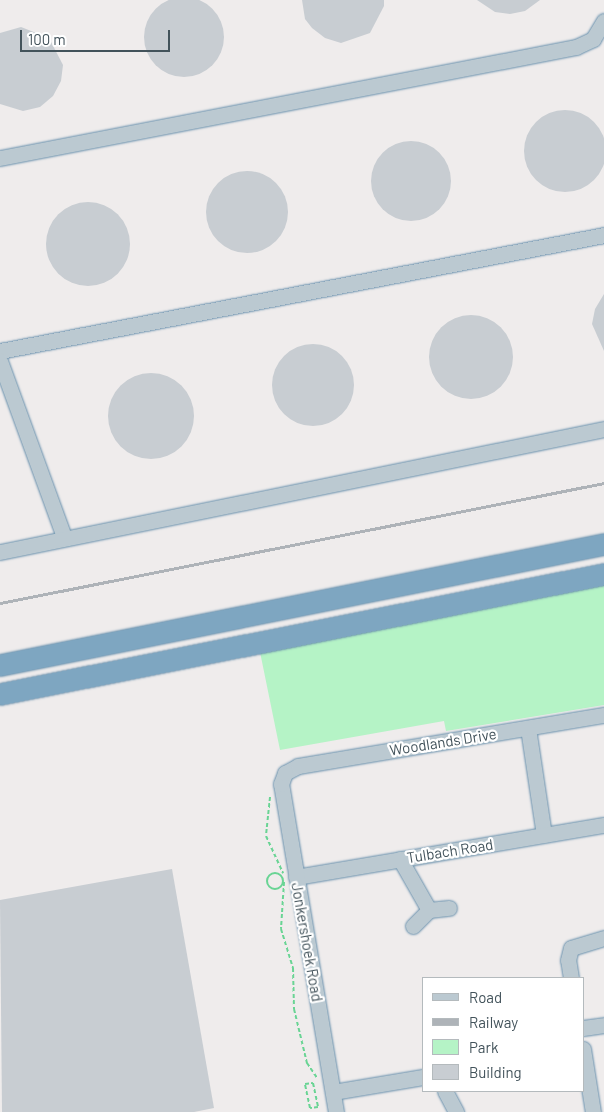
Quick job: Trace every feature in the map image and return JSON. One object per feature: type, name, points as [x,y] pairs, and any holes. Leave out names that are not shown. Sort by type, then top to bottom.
[{"type":"highway","points":[[0,665],[604,544]]},
{"type":"highway","points":[[0,694],[604,574]]},
{"type":"street","points":[[0,158],[576,47],[593,39],[604,20]]},
{"type":"street","points":[[0,351],[604,234]]},
{"type":"street","points":[[0,362],[64,538]]},
{"type":"street","points":[[0,552],[604,429]]},
{"type":"street","name":"Woodlands Drive","points":[[285,773],[298,766],[604,715]]},
{"type":"street","points":[[528,728],[544,836]]},
{"type":"street","name":"Jonkershoek Road","points":[[285,773],[281,784],[336,1112]]},
{"type":"street","name":"Tulbach Road","points":[[296,877],[604,825]]},
{"type":"street","points":[[400,859],[429,910]]},
{"type":"street","points":[[414,926],[429,910],[449,908]]},
{"type":"street","points":[[571,977],[568,956],[581,942],[604,938]]},
{"type":"street","points":[[584,1028],[604,1025]]},
{"type":"street","points":[[584,1054],[597,1108]]},
{"type":"street","points":[[333,1092],[422,1077]]},
{"type":"street","points":[[445,1092],[456,1112]]},
{"type":"path","points":[[270,794],[266,836],[284,879],[281,929],[293,968],[294,1009],[307,1063],[317,1079],[323,1112]]},
{"type":"path","points":[[276,872],[281,880],[279,890],[274,891],[269,882],[270,874],[276,872]]},
{"type":"path","points":[[313,1083],[316,1095],[318,1107],[310,1108],[305,1084],[313,1083]]},
{"type":"green space","points":[[604,584],[604,705],[446,731],[444,721],[280,750],[260,652]]},
{"type":"building","points":[[172,-1],[196,-1],[206,4],[217,15],[223,29],[223,45],[217,59],[206,70],[192,76],[176,76],[162,70],[151,59],[145,45],[145,29],[151,15],[162,4]]},
{"type":"building","points":[[302,0],[384,0],[384,6],[370,33],[341,43],[325,38],[312,28],[305,19]]},
{"type":"building","points":[[477,0],[540,0],[525,11],[510,14],[495,12]]},
{"type":"building","points":[[21,27],[49,38],[63,65],[61,81],[53,96],[40,107],[23,111],[0,104],[0,33]]},
{"type":"building","points":[[557,110],[573,110],[581,113],[594,122],[605,140],[605,162],[603,167],[588,185],[573,192],[557,192],[542,185],[531,174],[524,159],[524,143],[531,128],[542,117]]},
{"type":"building","points":[[411,141],[426,144],[439,153],[448,166],[451,181],[448,196],[439,209],[426,218],[411,221],[396,218],[383,209],[374,196],[371,181],[374,166],[383,153],[396,144]]},
{"type":"building","points":[[247,171],[263,174],[276,183],[285,196],[288,212],[285,228],[276,241],[263,250],[247,253],[231,250],[218,241],[209,228],[206,212],[209,196],[218,183],[231,174]]},
{"type":"building","points":[[88,202],[104,205],[118,214],[127,228],[130,244],[127,260],[118,274],[104,283],[88,286],[72,283],[58,274],[49,260],[46,244],[49,228],[58,214],[72,205]]},
{"type":"building","points":[[604,294],[604,351],[592,324],[595,309]]},
{"type":"building","points":[[471,315],[487,318],[501,327],[510,341],[513,357],[510,373],[501,387],[487,396],[471,399],[455,396],[441,387],[432,373],[429,357],[432,341],[441,327],[455,318]]},
{"type":"building","points":[[313,344],[329,347],[342,356],[351,369],[354,385],[351,401],[342,414],[329,423],[313,426],[297,423],[284,414],[275,401],[272,385],[275,369],[284,356],[297,347]]},
{"type":"building","points":[[151,373],[167,377],[181,386],[190,400],[194,416],[190,432],[181,446],[167,455],[151,459],[135,455],[121,446],[112,432],[108,416],[112,400],[121,386],[135,377]]},
{"type":"building","points":[[172,869],[214,1108],[194,1112],[2,1112],[0,900]]},
{"type":"railway","points":[[0,603],[604,483]]}]
